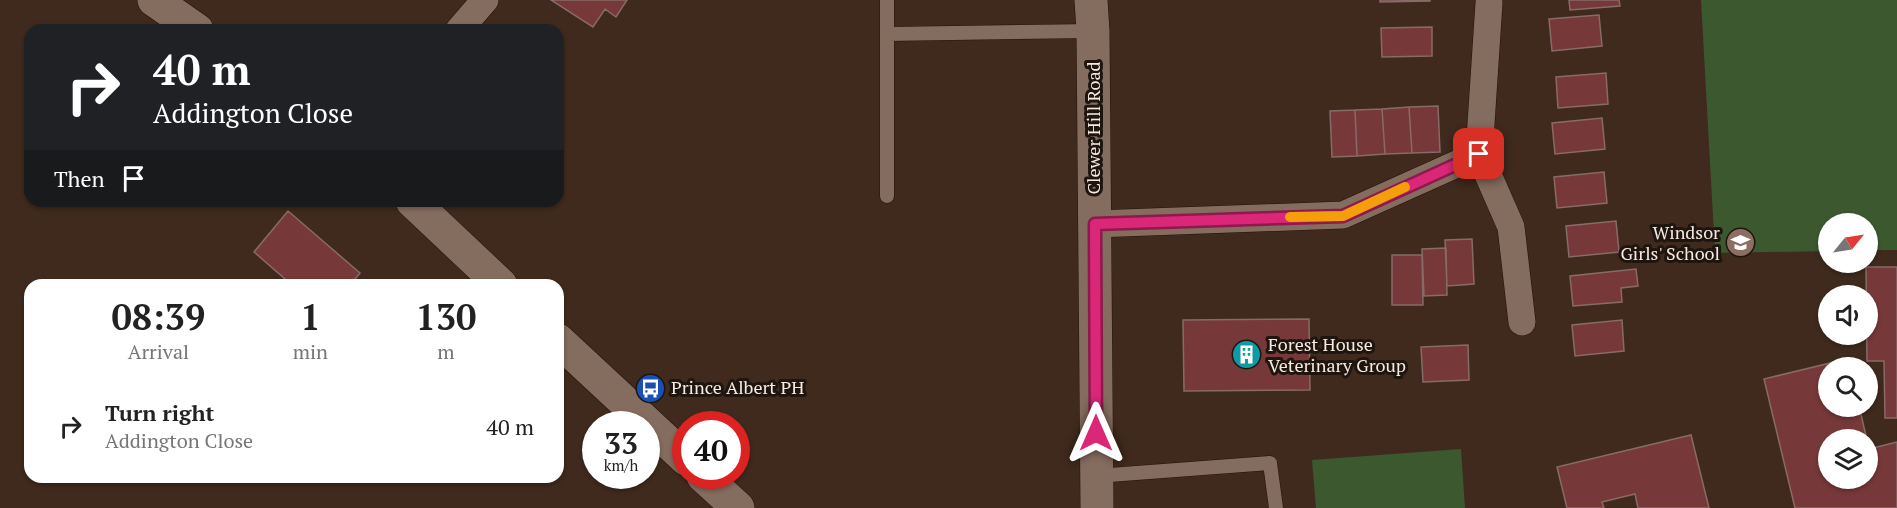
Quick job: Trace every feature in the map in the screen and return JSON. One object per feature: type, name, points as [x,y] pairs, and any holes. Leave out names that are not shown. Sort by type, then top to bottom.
[{"type":"street","points":[[154,0],[188,24]]},
{"type":"street","points":[[464,24],[485,0]]},
{"type":"street","points":[[1489,3],[1479,154],[1510,227],[1522,322]]},
{"type":"street","name":"Clewer Hill Road","points":[[1092,15],[1096,508]]},
{"type":"street","points":[[1095,224],[1343,216],[1479,154]]},
{"type":"street","points":[[418,207],[495,279]]},
{"type":"street","points":[[564,346],[672,446]]},
{"type":"street","points":[[717,489],[738,508]]},
{"type":"lane","points":[[887,0],[887,196]]},
{"type":"lane","points":[[887,34],[1092,15]]},
{"type":"lane","points":[[1096,476],[1270,464],[1276,508]]},
{"type":"green space","points":[[1701,0],[1897,0],[1897,250],[1878,250],[1878,213],[1818,213],[1818,251],[1715,253]]},
{"type":"green space","points":[[1461,449],[1465,508],[1316,508],[1312,460]]},
{"type":"building","points":[[551,0],[627,0],[616,17],[605,9],[593,27]]},
{"type":"building","points":[[1380,0],[1430,0],[1430,1],[1380,2]]},
{"type":"building","points":[[1569,0],[1619,0],[1620,6],[1570,10]]},
{"type":"building","points":[[1599,15],[1602,46],[1552,51],[1549,19]]},
{"type":"building","points":[[1432,27],[1432,56],[1382,57],[1381,28]]},
{"type":"building","points":[[1606,73],[1608,104],[1558,108],[1556,77]]},
{"type":"building","points":[[1438,106],[1440,152],[1412,153],[1409,107]]},
{"type":"building","points":[[1409,107],[1412,153],[1385,154],[1382,109]]},
{"type":"building","points":[[1382,109],[1385,154],[1357,156],[1355,110]]},
{"type":"building","points":[[1355,110],[1357,156],[1332,157],[1330,111]]},
{"type":"building","points":[[1602,118],[1605,149],[1555,154],[1552,123]]},
{"type":"building","points":[[1604,172],[1607,203],[1557,208],[1554,177]]},
{"type":"building","points":[[288,211],[360,273],[355,279],[285,279],[254,252]]},
{"type":"building","points":[[1616,221],[1619,252],[1569,257],[1566,226]]},
{"type":"building","points":[[1472,239],[1474,284],[1447,286],[1445,240]]},
{"type":"building","points":[[1446,248],[1447,295],[1424,296],[1422,249]]},
{"type":"building","points":[[1392,255],[1422,255],[1423,305],[1392,305]]},
{"type":"building","points":[[1878,267],[1897,267],[1897,418],[1885,418],[1884,361],[1878,361],[1878,357],[1867,357],[1867,345],[1878,345],[1878,285],[1866,285],[1866,273],[1878,273]]},
{"type":"building","points":[[1636,269],[1638,286],[1621,288],[1622,302],[1573,306],[1570,276]]},
{"type":"building","name":"Forest House Veterinary Group","points":[[1309,319],[1310,390],[1184,391],[1183,320]]},
{"type":"building","points":[[1622,320],[1624,351],[1575,356],[1572,325]]},
{"type":"building","points":[[1468,345],[1469,380],[1423,382],[1421,347]]},
{"type":"building","points":[[1818,366],[1818,417],[1862,417],[1864,429],[1818,429],[1818,489],[1878,489],[1878,447],[1897,442],[1897,508],[1795,508],[1764,379]]},
{"type":"building","points":[[1691,435],[1709,508],[1638,508],[1635,494],[1602,502],[1604,508],[1567,508],[1557,467]]},
{"type":"slow traffic","points":[[1290,217],[1343,216],[1405,187]]},
{"type":"place","name":"Windsor Girls' School","points":[[1741,243]]},
{"type":"place","name":"Forest House Veterinary Group","points":[[1247,355]]},
{"type":"place","name":"Prince Albert PH","points":[[650,388]]},
{"type":"route","points":[[1096,433],[1095,224],[1343,216],[1479,154]]}]
